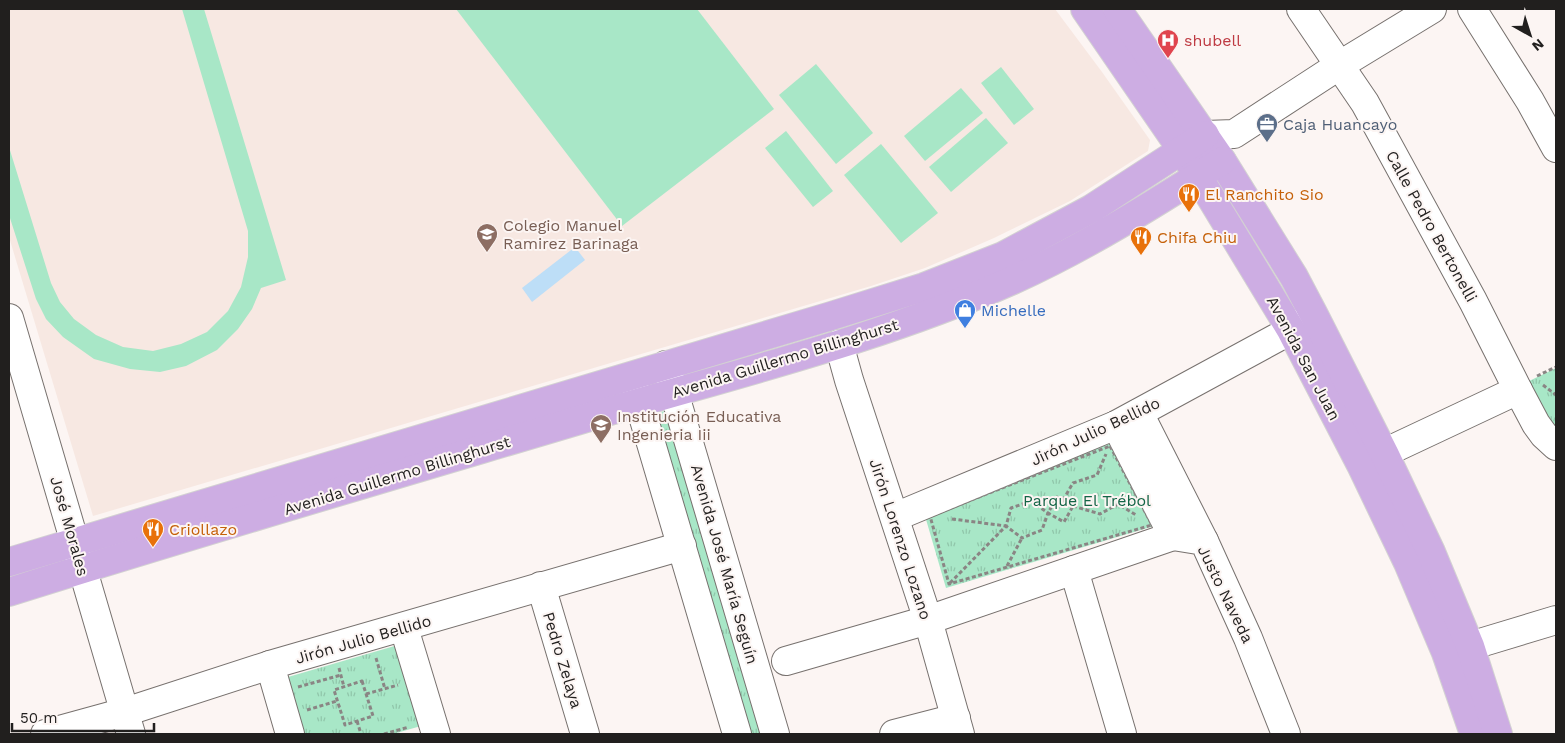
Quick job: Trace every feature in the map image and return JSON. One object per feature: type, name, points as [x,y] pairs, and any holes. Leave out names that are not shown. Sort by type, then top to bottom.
[{"type":"main road","name":"Avenida San Juan","points":[[1085,9],[1182,150],[1291,330],[1361,465],[1408,563],[1446,653],[1474,734]]},
{"type":"main road","name":"Avenida San Juan","points":[[1117,9],[1222,161],[1294,277],[1314,315],[1431,552],[1470,646],[1498,734]]},
{"type":"main road","name":"Avenida Guillermo Billinghurst","points":[[9,562],[924,287],[1003,256],[1091,209],[1205,135]]},
{"type":"main road","name":"Avenida Guillermo Billinghurst","points":[[9,592],[639,402],[839,344],[934,311],[1014,279],[1104,233],[1222,161]]},
{"type":"street","name":"Calle Pedro Bertonelli","points":[[1301,9],[1365,103],[1474,301],[1527,383],[1536,424],[1556,446]]},
{"type":"street","points":[[1205,135],[1234,134],[1340,65],[1432,9]]},
{"type":"street","points":[[1472,9],[1530,101],[1556,148]]},
{"type":"street","points":[[1222,161],[1234,134]]},
{"type":"street","name":"Jirón Julio Bellido","points":[[894,517],[1121,428],[1314,315]]},
{"type":"street","name":"José Morales","points":[[9,318],[128,723]]},
{"type":"street","name":"Jirón Lorenzo Lozano","points":[[839,344],[849,380],[928,620],[958,726]]},
{"type":"street","name":"Avenida José María Seguín","points":[[666,365],[775,734]]},
{"type":"street","points":[[630,375],[737,734]]},
{"type":"street","points":[[1384,454],[1527,383]]},
{"type":"street","points":[[786,661],[928,620],[1074,570],[1163,530],[1121,428]]},
{"type":"street","points":[[1121,428],[1204,541]]},
{"type":"street","name":"Justo Naveda","points":[[1163,530],[1204,541],[1248,638],[1286,734]]},
{"type":"street","name":"Jirón Julio Bellido","points":[[45,734],[128,723],[270,666],[682,546]]},
{"type":"street","points":[[1074,570],[1122,734]]},
{"type":"street","name":"Pedro Zelaya","points":[[541,586],[585,734]]},
{"type":"street","points":[[1470,646],[1556,620]]},
{"type":"street","points":[[404,628],[436,734]]},
{"type":"street","points":[[270,666],[296,723]]},
{"type":"street","points":[[894,734],[958,726]]},
{"type":"path","points":[[1527,383],[1543,386],[1556,395]]},
{"type":"path","points":[[1063,500],[1072,483],[1097,475],[1121,428]]},
{"type":"path","points":[[1121,428],[1163,530]]},
{"type":"path","points":[[949,584],[930,516],[1121,428]]},
{"type":"path","points":[[1007,567],[1022,538],[1042,530],[1048,513],[1057,497],[1073,506],[1100,514],[1118,504],[1163,530]]},
{"type":"path","points":[[945,591],[949,584],[1006,526],[1011,508],[1031,500],[1064,522],[1073,506]]},
{"type":"path","points":[[1006,526],[1022,538]]},
{"type":"path","points":[[949,584],[1007,567],[1163,530]]},
{"type":"path","points":[[383,653],[376,656],[385,689]]},
{"type":"path","points":[[338,666],[344,687]]},
{"type":"path","points":[[295,688],[341,675]]},
{"type":"path","points":[[362,681],[366,694],[373,716],[345,725],[334,690],[362,681]]},
{"type":"path","points":[[366,694],[399,684]]},
{"type":"path","points":[[296,723],[338,701]]},
{"type":"path","points":[[358,721],[361,734]]},
{"type":"path","points":[[384,734],[410,727]]},
{"type":"shaded area","name":"Colegio Manuel Ramirez Barinaga","points":[[9,9],[1055,9],[1150,140],[1148,151],[1070,201],[994,238],[925,268],[871,286],[93,516],[9,237]]},
{"type":"green space","points":[[182,9],[204,9],[286,280],[261,288],[252,309],[238,329],[217,350],[186,366],[160,372],[130,369],[94,359],[63,337],[46,319],[36,299],[9,215],[9,147],[51,283],[60,302],[74,319],[96,335],[123,347],[153,351],[181,344],[207,332],[228,311],[241,287],[248,257],[248,231]]},
{"type":"green space","points":[[456,9],[697,9],[774,109],[622,226]]},
{"type":"green space","points":[[816,64],[873,133],[836,164],[779,95]]},
{"type":"green space","points":[[1001,67],[1034,109],[1014,125],[981,83]]},
{"type":"green space","points":[[961,88],[983,113],[925,161],[904,136]]},
{"type":"green space","points":[[986,118],[1008,143],[951,192],[929,167]]},
{"type":"green space","points":[[786,131],[833,191],[813,207],[765,148]]},
{"type":"green space","points":[[881,144],[938,213],[901,243],[844,175]]},
{"type":"green space","points":[[1556,368],[1556,439],[1525,383]]},
{"type":"green space","points":[[665,411],[760,734],[745,734],[652,414]]},
{"type":"green space","name":"Parque El Trébol","points":[[1111,443],[1154,526],[946,588],[925,516]]},
{"type":"green space","points":[[398,645],[421,726],[393,734],[304,734],[288,677]]},
{"type":"water","points":[[575,247],[585,260],[532,302],[522,288]]},
{"type":"place","name":"shubell","points":[[1168,59]]},
{"type":"place","name":"Caja Huancayo","points":[[1267,143]]},
{"type":"place","name":"El Ranchito Sio","points":[[1189,213]]},
{"type":"place","name":"Colegio Manuel Ramirez Barinaga","points":[[487,253]]},
{"type":"place","name":"Chifa Chiu","points":[[1141,256]]},
{"type":"place","name":"Michelle","points":[[965,329]]},
{"type":"place","name":"Institución Educativa Ingenieria Iii","points":[[601,444]]},
{"type":"place","name":"Criollazo","points":[[153,548]]}]
